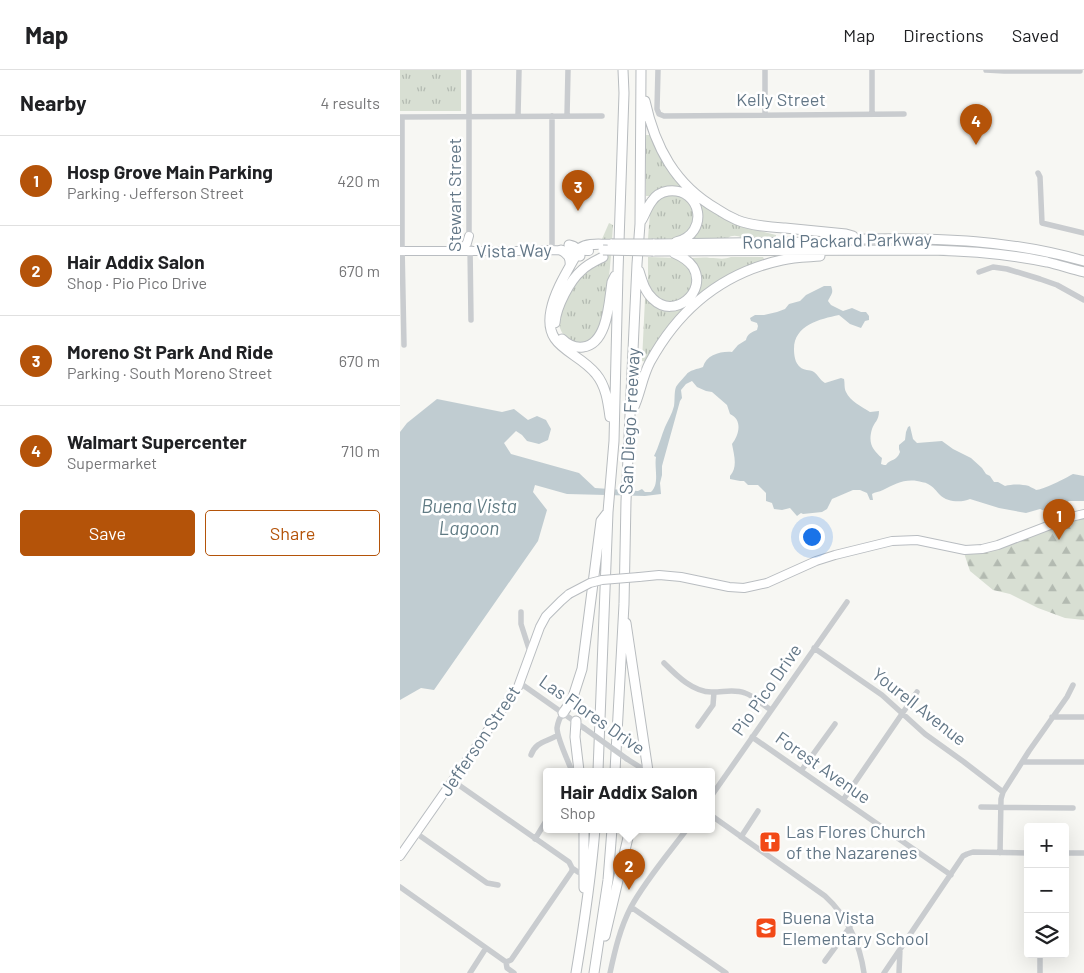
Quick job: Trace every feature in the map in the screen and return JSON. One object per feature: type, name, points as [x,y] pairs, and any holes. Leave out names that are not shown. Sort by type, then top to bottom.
[{"type":"highway","points":[[618,70],[624,93]]},
{"type":"highway","name":"San Diego Freeway","points":[[598,768],[608,512],[614,441],[624,70]]},
{"type":"highway","name":"San Diego Freeway","points":[[615,768],[640,224],[641,70]]},
{"type":"highway","points":[[641,84],[648,115],[657,141],[674,172],[698,198],[744,222],[769,227],[846,234],[864,239]]},
{"type":"highway","points":[[637,264],[644,286],[655,301],[667,306],[680,305],[690,298],[693,293],[697,281],[693,268],[689,262],[670,248],[688,237],[696,226],[698,211],[695,204],[688,196],[681,192],[664,192],[652,200],[640,224]]},
{"type":"highway","name":"Ronald Packard Parkway","points":[[670,248],[864,239],[934,239],[987,242],[1028,248],[1084,261]]},
{"type":"highway","points":[[589,248],[582,246],[579,250],[553,302],[550,329],[556,340],[586,364],[602,382],[608,401],[614,441]]},
{"type":"highway","points":[[570,267],[570,258],[565,247],[575,247],[579,250]]},
{"type":"highway","name":"Vista Way","points":[[589,248],[603,251],[627,251]]},
{"type":"highway","name":"Ronald Packard Parkway","points":[[627,251],[653,248]]},
{"type":"highway","name":"Ronald Packard Parkway","points":[[603,251],[653,248],[965,251],[1048,262],[1084,272]]},
{"type":"highway","points":[[567,291],[568,281],[580,259],[579,250]]},
{"type":"highway","points":[[630,414],[649,364],[661,343],[688,309],[713,289],[738,274],[782,260],[858,250]]},
{"type":"highway","points":[[603,251],[575,277],[556,313],[556,329],[566,343],[577,347],[589,346],[601,336],[605,326],[612,282],[618,272]]},
{"type":"highway","points":[[563,713],[572,700],[582,669],[601,521],[608,512]]},
{"type":"highway","points":[[624,604],[647,768]]},
{"type":"highway","points":[[576,721],[575,737],[580,768]]},
{"type":"highway","points":[[584,833],[584,923]]},
{"type":"highway","points":[[576,973],[591,874],[595,833]]},
{"type":"highway","points":[[594,973],[608,880],[612,833]]},
{"type":"highway","points":[[596,962],[606,932],[629,833]]},
{"type":"main road","points":[[468,248],[469,236]]},
{"type":"main road","name":"Vista Way","points":[[525,249],[552,245],[589,248]]},
{"type":"main road","name":"Vista Way","points":[[401,249],[545,250],[565,247]]},
{"type":"main road","name":"Jefferson Street","points":[[400,856],[518,687],[530,652],[546,616],[570,594],[590,583],[602,580],[659,575],[744,588],[767,583],[816,561],[835,555],[892,542],[917,540],[965,550],[982,549],[1084,514]]},
{"type":"street","name":"Stewart Street","points":[[469,70],[469,236]]},
{"type":"street","points":[[518,116],[519,70]]},
{"type":"street","points":[[567,116],[568,70]]},
{"type":"street","name":"Kelly Street","points":[[658,70],[657,109],[659,114],[664,116],[904,114]]},
{"type":"street","points":[[765,70],[765,115]]},
{"type":"street","points":[[872,70],[872,114]]},
{"type":"street","points":[[986,70],[1080,71]]},
{"type":"street","points":[[552,116],[552,245]]},
{"type":"street","points":[[404,345],[401,249],[401,117],[602,116]]},
{"type":"street","points":[[1038,173],[1040,177],[1042,223],[1084,233]]},
{"type":"street","name":"Stewart Street","points":[[468,248],[471,320]]},
{"type":"street","points":[[979,272],[994,267],[1007,269],[1048,282],[1084,300]]},
{"type":"street","name":"Pio Pico Drive","points":[[715,791],[846,602]]},
{"type":"street","points":[[521,612],[521,624],[530,652]]},
{"type":"street","name":"Yourell Avenue","points":[[814,648],[882,695],[925,734],[1002,792]]},
{"type":"street","points":[[664,663],[697,689],[714,692],[738,691],[746,693],[771,710]]},
{"type":"street","name":"Las Flores Drive","points":[[520,683],[642,768]]},
{"type":"street","points":[[1000,853],[1002,792],[1067,697],[1073,685]]},
{"type":"street","points":[[698,726],[713,705],[714,692]]},
{"type":"street","points":[[843,800],[917,692]]},
{"type":"street","points":[[563,713],[557,728],[571,768]]},
{"type":"street","points":[[1052,717],[1084,717]]},
{"type":"street","points":[[802,771],[835,724]]},
{"type":"street","points":[[531,755],[538,744],[558,735]]},
{"type":"street","name":"Forest Avenue","points":[[752,737],[950,875]]},
{"type":"street","points":[[1023,762],[1084,762]]},
{"type":"street","points":[[453,781],[569,862],[572,868],[578,872]]},
{"type":"street","points":[[980,808],[1073,808]]},
{"type":"street","points":[[741,837],[758,811]]},
{"type":"street","points":[[715,818],[825,896],[850,926],[860,953],[864,973]]},
{"type":"street","points":[[535,838],[543,826]]},
{"type":"street","points":[[416,833],[487,883],[498,885]]},
{"type":"street","points":[[610,973],[622,927],[631,907],[641,890],[684,833]]},
{"type":"street","points":[[884,973],[963,856],[974,852],[1024,853]]},
{"type":"street","points":[[1069,853],[1084,853]]},
{"type":"street","points":[[506,968],[572,871],[572,868]]},
{"type":"street","points":[[400,888],[486,948],[506,968],[514,973]]},
{"type":"street","points":[[631,907],[724,971]]},
{"type":"street","points":[[825,961],[850,926]]},
{"type":"street","points":[[470,973],[486,948]]},
{"type":"street","points":[[899,973],[900,948]]},
{"type":"street","points":[[1040,958],[1040,973]]},
{"type":"green space","points":[[400,70],[461,70],[461,111],[400,111]]},
{"type":"green space","points":[[645,135],[651,135],[683,186],[681,189],[646,196]]},
{"type":"green space","points":[[667,194],[680,194],[693,205],[693,226],[679,238],[668,240],[648,239],[650,212],[654,202]]},
{"type":"green space","points":[[700,202],[741,226],[776,235],[776,237],[742,238],[731,236],[728,238],[692,239],[698,204]]},
{"type":"green space","points":[[609,223],[613,225],[611,258],[601,326],[591,340],[582,343],[573,342],[562,333],[559,322],[560,314],[571,289],[581,275],[600,263],[605,240],[602,239]]},
{"type":"green space","points":[[648,257],[676,258],[687,265],[691,272],[693,285],[684,300],[665,303],[653,296],[648,284]]},
{"type":"green space","points":[[731,257],[763,257],[764,259],[678,315],[663,334],[646,362],[642,361],[646,297],[680,307],[698,274],[692,258],[723,259]]},
{"type":"green space","points":[[1084,516],[1084,620],[1065,618],[1038,608],[1010,594],[993,590],[970,571],[964,553]]},
{"type":"water","name":"Buena Vista Lagoon","points":[[824,286],[831,286],[832,288],[828,301],[831,305],[843,311],[852,308],[866,312],[869,320],[865,321],[861,328],[850,324],[839,315],[809,324],[798,334],[795,341],[795,359],[800,367],[814,372],[825,383],[841,378],[844,379],[846,392],[853,401],[870,412],[879,411],[870,438],[873,449],[882,458],[881,464],[886,465],[895,459],[900,452],[899,445],[905,440],[906,432],[910,426],[913,439],[917,443],[942,441],[971,458],[994,482],[1005,486],[1023,485],[1036,490],[1073,474],[1084,476],[1084,501],[1069,501],[1055,509],[1045,511],[1040,509],[1026,513],[999,508],[970,499],[950,500],[940,495],[927,483],[907,481],[873,493],[873,500],[870,500],[867,493],[853,490],[832,499],[827,509],[822,512],[801,513],[797,516],[790,508],[774,509],[772,503],[766,501],[766,493],[758,485],[748,485],[744,481],[730,479],[735,465],[732,444],[738,432],[737,420],[730,414],[727,405],[712,392],[697,387],[692,381],[681,390],[682,398],[662,466],[661,494],[645,496],[567,494],[535,485],[533,492],[547,510],[538,541],[434,690],[421,688],[400,700],[400,432],[407,423],[437,399],[502,412],[514,409],[528,420],[537,416],[546,420],[551,429],[548,440],[539,444],[527,441],[516,431],[504,443],[511,454],[579,473],[595,488],[638,491],[642,489],[645,492],[651,492],[654,489],[656,480],[656,457],[654,456],[673,409],[676,387],[687,373],[703,367],[707,359],[719,353],[732,352],[746,340],[752,332],[757,330],[758,326],[750,318],[755,315],[764,315],[785,309],[789,304],[800,301],[806,295]]},
{"type":"place","name":"Walmart Supercenter","points":[[976,145]]},
{"type":"place","name":"Moreno St Park And Ride","points":[[578,211]]},
{"type":"place","name":"Hosp Grove Main Parking","points":[[1059,540]]},
{"type":"place","name":"Las Flores Church of the Nazarenes","points":[[770,842]]},
{"type":"place","name":"Hair Addix Salon","points":[[629,890]]},
{"type":"place","name":"Buena Vista Elementary School","points":[[766,928]]}]
